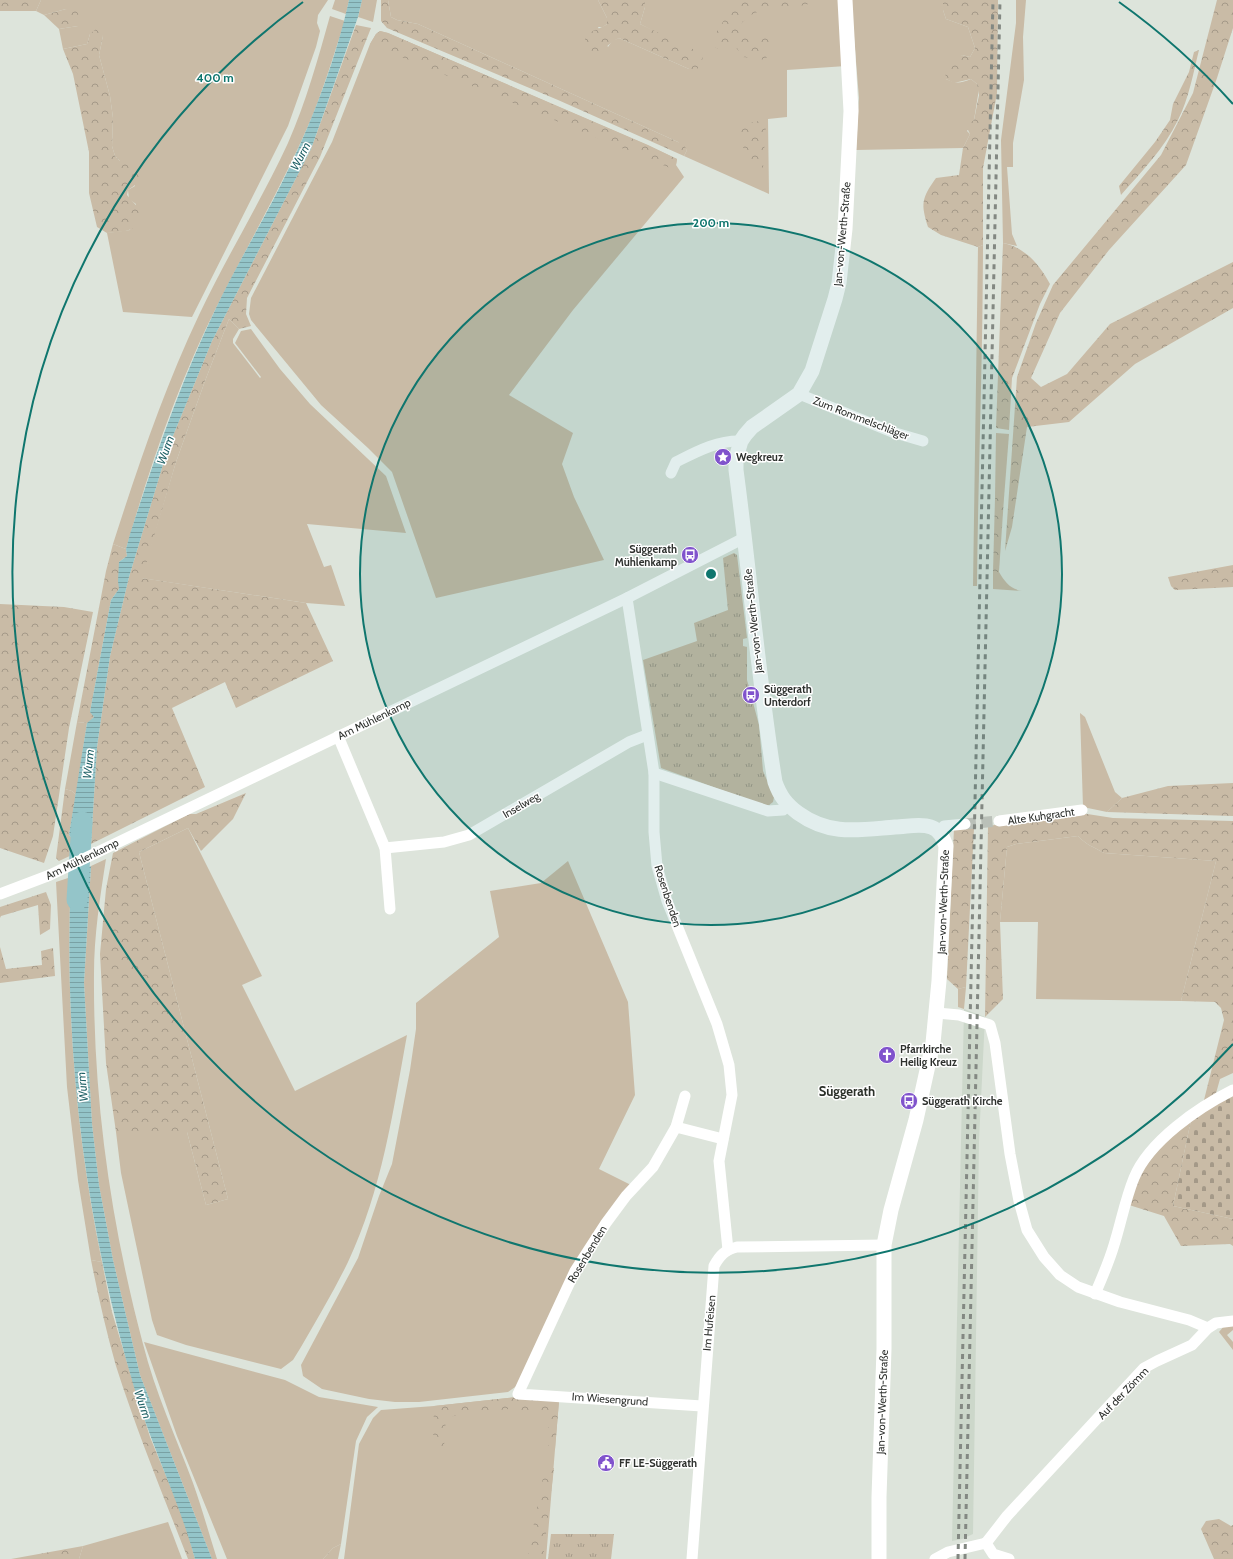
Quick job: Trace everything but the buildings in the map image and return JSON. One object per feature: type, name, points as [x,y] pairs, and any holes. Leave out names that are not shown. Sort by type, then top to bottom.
[{"type":"main road","name":"Jan-von-Werth-Straße","points":[[844,0],[851,111],[845,229],[839,283],[832,313],[812,371],[799,394],[752,427],[741,441],[736,458],[736,470],[757,635],[759,680],[774,775],[780,795],[788,805],[810,822],[825,828],[837,830],[860,830],[921,825],[932,828],[938,832],[946,846],[937,1013],[933,1043],[918,1113],[891,1210],[884,1245],[884,1349],[879,1497],[879,1559]]},
{"type":"street","name":"Zum Rommelschläger","points":[[799,394],[892,432],[923,441]]},
{"type":"street","points":[[671,473],[676,462],[701,450],[730,441],[741,441]]},
{"type":"street","name":"Am Mühlenkamp","points":[[0,894],[50,875],[627,598],[744,538]]},
{"type":"street","name":"Rosenbenden","points":[[627,598],[654,773],[654,832],[657,866],[667,901],[717,1024],[729,1065],[732,1095],[719,1161],[728,1250]]},
{"type":"street","name":"Inselweg","points":[[385,848],[444,842],[470,835],[629,742],[647,735]]},
{"type":"street","points":[[338,736],[385,848],[390,909]]},
{"type":"street","points":[[654,773],[768,811],[783,810],[788,805]]},
{"type":"street","name":"Alte Kuhgracht","points":[[999,821],[1082,810]]},
{"type":"street","points":[[938,832],[944,826],[965,824]]},
{"type":"street","points":[[937,1013],[959,1015],[990,1025],[995,1043],[1010,1154],[1019,1201],[1027,1230],[1044,1257],[1060,1275],[1078,1287],[1095,1294],[1188,1320],[1208,1328],[1216,1323],[1233,1321]]},
{"type":"street","points":[[1095,1294],[1114,1247],[1134,1177],[1149,1154],[1170,1133],[1194,1113],[1214,1099],[1233,1090]]},
{"type":"street","name":"Rosenbenden","points":[[518,1394],[575,1271],[626,1196],[653,1167],[676,1127],[685,1096]]},
{"type":"street","points":[[676,1127],[723,1139]]},
{"type":"street","points":[[728,1250],[737,1247],[884,1245]]},
{"type":"street","name":"Im Hufeisen","points":[[692,1559],[702,1406],[714,1266],[720,1256],[728,1250]]},
{"type":"street","name":"Auf der Zömm","points":[[986,1543],[1018,1505],[1144,1368],[1157,1360],[1192,1345],[1208,1328]]},
{"type":"street","name":"Im Wiesengrund","points":[[518,1394],[702,1406]]},
{"type":"street","points":[[934,1559],[948,1552],[986,1543],[993,1554],[1009,1559]]},
{"type":"shaded area","points":[[964,1009],[985,1017],[979,1141],[973,1534],[962,1539],[952,1541]]},
{"type":"green space","points":[[0,0],[41,0],[36,11],[0,11]]},
{"type":"green space","points":[[41,0],[328,0],[318,15],[317,23],[320,31],[316,47],[288,126],[192,317],[123,312],[107,233],[130,230],[136,204],[129,199],[128,190],[135,186],[120,161],[115,156],[112,146],[113,118],[110,96],[99,55],[103,36],[90,34],[87,44],[63,49],[59,29],[78,26],[66,9],[44,15],[36,11]]},
{"type":"green space","points":[[335,0],[349,0],[346,14],[332,9]]},
{"type":"green space","points":[[362,0],[377,0],[373,22],[358,17]]},
{"type":"green space","points":[[381,0],[388,0],[391,17],[397,20],[418,24],[678,142],[684,145],[687,150],[684,156],[558,100],[387,28],[381,21]]},
{"type":"green space","points":[[388,0],[598,0],[607,18],[607,24],[603,27],[598,27],[608,47],[612,41],[619,38],[689,69],[697,69],[661,35],[640,24],[645,7],[645,0],[839,0],[846,66],[787,70],[787,117],[768,119],[769,194],[684,156],[687,150],[678,142],[418,24],[397,20],[391,17]]},
{"type":"green space","points":[[598,0],[645,0],[645,7],[640,24],[699,52],[703,56],[701,66],[697,69],[689,69],[619,38],[594,53],[585,41],[586,37],[588,34],[607,24],[607,18]]},
{"type":"green space","points":[[728,0],[814,0],[812,3],[801,6],[771,9],[753,14],[737,29],[743,34],[766,33],[773,44],[765,60],[743,57],[735,46],[720,50],[715,47],[711,40],[730,11]]},
{"type":"green space","points":[[851,0],[943,0],[943,10],[946,19],[968,27],[975,48],[970,57],[962,55],[946,79],[953,82],[958,82],[971,79],[977,84],[979,89],[974,120],[967,131],[970,134],[963,148],[856,150],[859,98]]},
{"type":"green space","points":[[943,0],[998,0],[997,93],[983,168],[983,245],[978,247],[941,235],[928,227],[924,213],[924,202],[927,191],[936,178],[959,175],[963,148],[970,134],[966,126],[974,120],[979,95],[977,84],[971,79],[954,83],[946,79],[945,71],[947,64],[962,55],[970,57],[975,48],[968,27],[946,19],[943,10]]},
{"type":"green space","points":[[1016,0],[1026,0],[1023,37],[1024,80],[1013,143],[1013,167],[1007,167],[1012,234],[1017,246],[1003,243],[1001,140],[1016,23]]},
{"type":"green space","points":[[1217,0],[1233,0],[1233,28],[1186,165],[1109,250],[1060,313],[1031,378],[1041,387],[1067,374],[1110,324],[1233,262],[1233,308],[1135,364],[1069,422],[1027,427],[1012,527],[1005,551],[1017,377],[1036,323],[1053,285],[1161,155],[1193,93]]},
{"type":"green space","points":[[66,9],[77,11],[80,19],[78,26],[59,29],[44,15]]},
{"type":"green space","points":[[330,16],[345,21],[313,113],[287,172],[203,335],[177,395],[155,456],[126,549],[113,544],[152,428],[186,343],[221,271],[278,165],[288,143],[311,80]]},
{"type":"green space","points":[[356,25],[371,28],[320,157],[247,298],[246,314],[251,326],[239,329],[229,319],[176,462],[142,578],[306,603],[333,661],[236,708],[225,682],[172,708],[205,787],[91,844],[97,747],[110,656],[129,577],[168,448],[212,341],[311,149]]},
{"type":"green space","points":[[96,29],[103,36],[99,55],[110,96],[113,118],[112,146],[115,156],[120,161],[128,161],[136,169],[140,176],[137,183],[128,190],[127,195],[141,211],[140,218],[138,223],[130,230],[120,232],[107,233],[97,227],[89,193],[89,152],[73,74],[63,49],[87,44],[90,34]]},
{"type":"green space","points":[[380,31],[388,33],[648,145],[677,159],[676,165],[684,177],[573,310],[509,395],[573,433],[562,464],[574,497],[604,560],[436,598],[392,472],[321,405],[251,320],[249,314],[251,298],[332,142],[370,44],[376,34]]},
{"type":"green space","points":[[380,31],[388,33],[647,145],[677,159],[676,165],[670,168],[370,44],[376,34]]},
{"type":"green space","points":[[1199,50],[1185,103],[1178,120],[1166,141],[1152,160],[1121,195],[1119,186],[1155,142],[1170,120],[1173,104],[1189,72],[1194,52]]},
{"type":"green space","points":[[759,121],[766,125],[763,168],[746,152],[740,136],[740,129],[749,123]]},
{"type":"green space","points":[[1003,243],[1011,245],[1031,258],[1050,284],[1040,304],[1012,378],[1009,430],[996,428]]},
{"type":"green space","points":[[983,245],[977,586],[973,586],[978,247]]},
{"type":"green space","points":[[229,319],[239,329],[233,339],[233,343],[260,378],[261,377],[235,343],[241,331],[251,329],[280,369],[310,404],[386,476],[406,533],[307,524],[324,567],[331,565],[345,606],[306,603],[141,578],[176,462]]},
{"type":"green space","points":[[996,433],[1009,434],[1004,498],[995,498]]},
{"type":"green space","points":[[995,498],[1004,498],[999,572],[993,572]]},
{"type":"green space","points":[[113,544],[126,549],[127,556],[119,562],[119,589],[111,600],[90,712],[94,716],[91,721],[87,723],[77,722],[106,571]]},
{"type":"green space","points":[[734,553],[737,555],[747,638],[743,639],[743,646],[747,647],[747,680],[759,725],[763,771],[774,797],[773,802],[769,805],[763,805],[661,768],[643,660],[697,641],[694,623],[728,610],[723,558]]},
{"type":"green space","points":[[1233,565],[1233,587],[1175,590],[1171,586],[1168,577]]},
{"type":"green space","points":[[993,572],[999,572],[1003,579],[1014,589],[1022,591],[993,589]]},
{"type":"green space","points":[[0,604],[64,607],[93,612],[69,728],[53,836],[44,863],[0,848]]},
{"type":"green space","points":[[1080,713],[1085,717],[1115,792],[1122,798],[1107,812],[1083,807]]},
{"type":"green space","points":[[77,722],[87,723],[76,795],[72,791],[65,789]]},
{"type":"green space","points":[[1233,783],[1233,816],[1107,812],[1122,798],[1168,786]]},
{"type":"green space","points":[[65,789],[72,791],[76,795],[69,835],[73,839],[75,848],[74,854],[59,861],[56,858]]},
{"type":"green space","points":[[246,793],[233,819],[201,851],[188,828],[139,852],[228,1199],[206,1205],[187,1132],[116,1132],[106,1063],[100,954],[106,889],[113,853],[189,814],[196,814]]},
{"type":"green space","points":[[1081,813],[1113,818],[1233,821],[1233,1073],[1220,1079],[1215,1097],[1203,1104],[1224,1020],[1221,1008],[1215,1002],[1181,1001],[1216,861],[1104,853],[1087,844],[1078,836],[1016,844],[1007,847],[1000,922],[1003,999],[985,1017],[988,826]]},
{"type":"green space","points":[[188,828],[262,976],[242,985],[295,1091],[407,1035],[385,1150],[370,1207],[360,1235],[337,1284],[301,1347],[293,1360],[281,1369],[186,1345],[157,1335],[152,1320],[121,1173],[116,1132],[187,1132],[206,1205],[228,1199],[139,852]]},
{"type":"green space","points":[[954,828],[974,828],[966,987],[958,989],[947,979]]},
{"type":"green space","points":[[1078,836],[1087,844],[1104,853],[1216,861],[1181,1001],[1036,999],[1038,922],[1000,922],[1007,847],[1016,844]]},
{"type":"green space","points":[[106,859],[96,931],[94,974],[97,1068],[106,1161],[113,1207],[132,1299],[148,1362],[193,1483],[217,1559],[212,1559],[140,1375],[113,1260],[99,1185],[92,1124],[84,983],[91,866]]},
{"type":"green space","points":[[568,861],[628,1002],[635,1095],[599,1169],[631,1185],[606,1217],[518,1385],[508,1392],[419,1402],[395,1402],[369,1399],[322,1389],[303,1376],[301,1365],[358,1258],[379,1196],[392,1164],[410,1070],[416,1029],[416,1003],[499,937],[490,891],[541,883]]},
{"type":"green space","points":[[71,877],[70,974],[74,1071],[85,1167],[102,1262],[91,1260],[78,1180],[67,1087],[56,882]]},
{"type":"green space","points":[[46,892],[51,905],[50,929],[40,935],[38,905],[1,916],[0,918],[0,907]]},
{"type":"green space","points":[[0,947],[6,969],[42,965],[41,951],[53,948],[55,976],[0,983]]},
{"type":"green space","points":[[966,987],[964,1009],[958,1007],[958,989]]},
{"type":"green space","points":[[1233,1094],[1233,1219],[1173,1206],[1191,1120]]},
{"type":"green space","points":[[1191,1120],[1173,1206],[1233,1219],[1233,1246],[1230,1244],[1181,1246],[1164,1216],[1129,1205],[1140,1173],[1164,1143]]},
{"type":"green space","points":[[91,1260],[102,1262],[112,1312],[150,1437],[185,1522],[195,1559],[188,1559],[150,1463],[124,1391],[109,1340]]},
{"type":"green space","points":[[1233,1325],[1233,1330],[1227,1335],[1233,1342],[1233,1350],[1219,1332],[1224,1326]]},
{"type":"green space","points":[[144,1342],[285,1380],[319,1397],[378,1407],[367,1417],[356,1441],[341,1544],[333,1548],[323,1559],[227,1559],[177,1436]]},
{"type":"green space","points":[[517,1397],[559,1401],[546,1559],[344,1559],[359,1444],[373,1418],[381,1410]]},
{"type":"green space","points":[[517,1397],[559,1401],[555,1449],[548,1449],[548,1412],[509,1409],[446,1417],[444,1447],[433,1446],[434,1406]]},
{"type":"green space","points":[[545,1467],[554,1468],[543,1559],[527,1559]]},
{"type":"green space","points":[[1219,1519],[1231,1526],[1233,1525],[1233,1559],[1214,1559],[1201,1529],[1206,1521]]},
{"type":"green space","points":[[168,1522],[182,1559],[79,1559],[83,1546]]},
{"type":"green space","points":[[551,1534],[614,1534],[611,1559],[548,1559]]},
{"type":"green space","points":[[341,1544],[338,1559],[323,1559],[333,1548]]},
{"type":"green space","points":[[83,1546],[79,1559],[11,1559]]},
{"type":"water","points":[[349,0],[362,0],[358,17],[311,149],[212,341],[168,448],[129,577],[110,656],[97,747],[91,844],[74,854],[75,848],[73,839],[69,835],[87,723],[94,717],[90,712],[111,600],[119,589],[119,562],[127,556],[126,549],[130,534],[149,476],[191,363],[225,290],[280,186],[316,107],[338,42]]},
{"type":"water","points":[[91,866],[84,983],[92,1124],[99,1185],[113,1260],[140,1375],[212,1559],[195,1559],[181,1516],[148,1430],[134,1387],[117,1325],[102,1262],[90,1198],[74,1070],[69,942],[71,877]]},
{"type":"waterway","name":"Wurm","points":[[77,900],[82,822]]},
{"type":"tunnel","points":[[965,824],[999,821]]},
{"type":"railway","points":[[958,1559],[993,0]]},
{"type":"railway","points":[[965,1559],[1000,0]]},
{"type":"place","name":"Wegkreuz","points":[[723,457]]},
{"type":"place","name":"Süggerath Mühlenkamp","points":[[690,555]]},
{"type":"place","name":"Süggerath Unterdorf","points":[[751,695]]},
{"type":"place","name":"Pfarrkirche Heilig Kreuz","points":[[887,1055]]},
{"type":"place","name":"Süggerath Kirche","points":[[909,1101]]},
{"type":"place","name":"FF LE-Süggerath","points":[[606,1463]]},
{"type":"district","name":"Süggerath","points":[[847,1091]]}]
